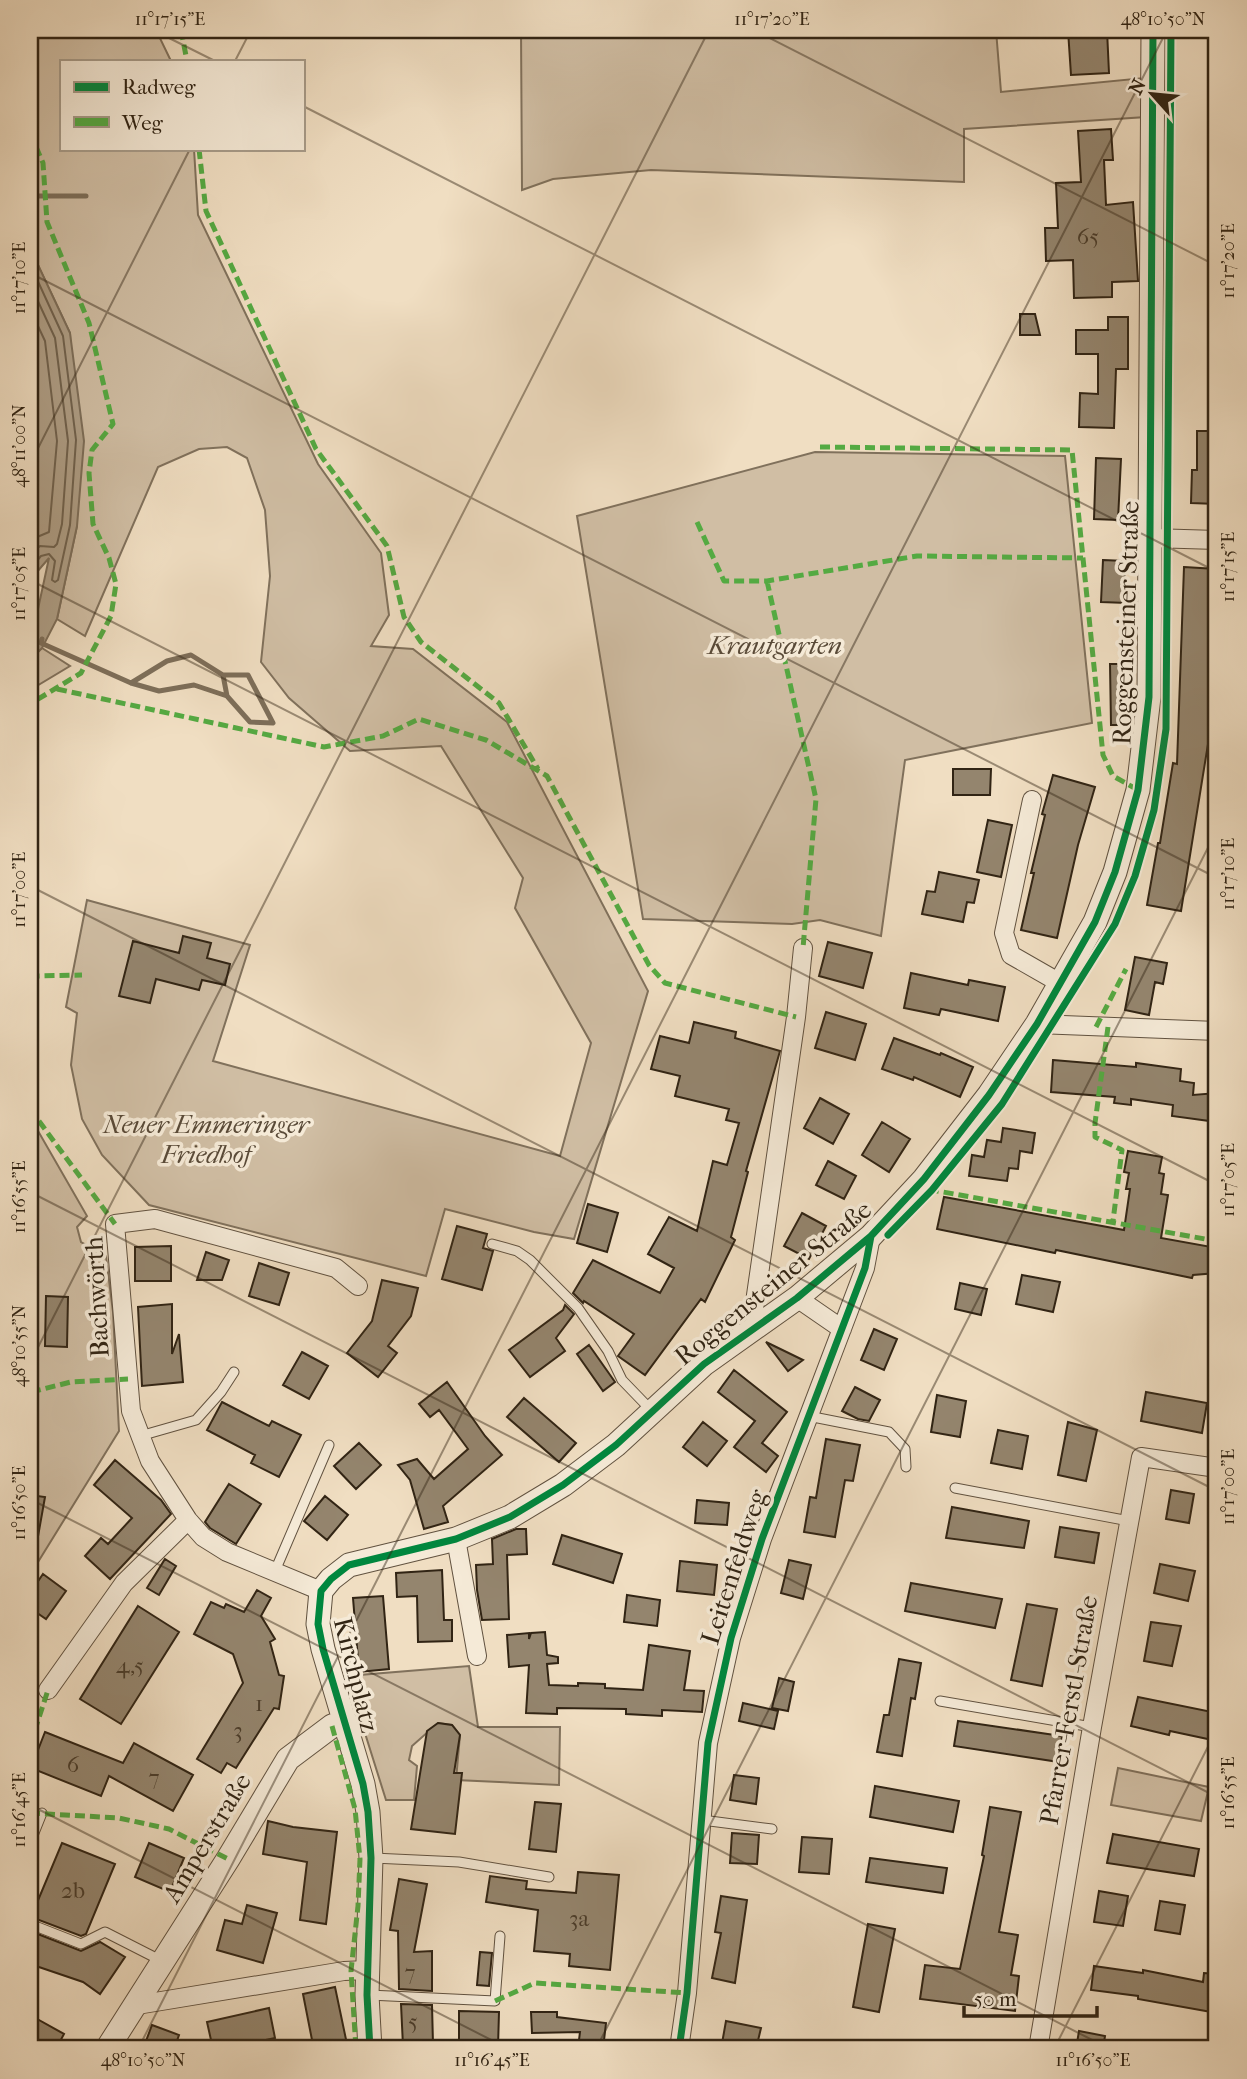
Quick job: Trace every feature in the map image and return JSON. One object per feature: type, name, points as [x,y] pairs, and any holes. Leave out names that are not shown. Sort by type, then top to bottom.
[{"type":"street","name":"Roggensteiner Straße","points":[[401,1554],[456,1539],[510,1517],[563,1485],[616,1445],[704,1364],[797,1298],[871,1236],[924,1180],[989,1095],[1037,1024],[1095,922],[1115,872],[1138,790],[1149,697],[1153,30]]},
{"type":"street","points":[[1152,538],[1217,540]]},
{"type":"street","points":[[1032,800],[1004,933],[1011,955],[1060,983]]},
{"type":"street","name":"Roggensteiner Straße","points":[[758,1325],[754,1309],[796,1017],[803,948]]},
{"type":"street","points":[[1037,1024],[1217,1031]]},
{"type":"street","name":"Bachwörth","points":[[321,1591],[227,1552],[203,1538],[149,1461],[131,1411],[115,1224],[155,1219],[336,1268],[358,1286]]},
{"type":"street","name":"Leitenfeldweg","points":[[679,2049],[687,1993],[708,1743],[731,1638],[762,1539],[865,1268],[871,1236]]},
{"type":"street","points":[[797,1298],[842,1329]]},
{"type":"street","name":"Pfarrer-Ferstl-Straße","points":[[1038,2049],[1141,1457],[1217,1468]]},
{"type":"street","points":[[48,1690],[124,1583],[188,1520]]},
{"type":"street","points":[[456,1539],[477,1656]]},
{"type":"street","name":"Kirchplatz","points":[[370,2049],[367,1995],[371,1858],[368,1812],[363,1784],[318,1624],[321,1591],[331,1578],[349,1565],[401,1554]]},
{"type":"street","name":"Amperstraße","points":[[107,2049],[164,1962],[288,1759],[332,1726],[345,1721]]},
{"type":"street","points":[[137,2005],[330,1973],[368,1970]]},
{"type":"lane","points":[[492,1244],[517,1251],[524,1256],[578,1308],[608,1351],[622,1380],[653,1412]]},
{"type":"lane","points":[[140,1436],[196,1420],[221,1392],[234,1372]]},
{"type":"lane","points":[[808,1416],[889,1432],[905,1449],[906,1467]]},
{"type":"lane","points":[[275,1572],[329,1445]]},
{"type":"lane","points":[[955,1488],[1129,1521]]},
{"type":"lane","points":[[940,1701],[1092,1727]]},
{"type":"lane","points":[[30,1843],[42,1813]]},
{"type":"lane","points":[[702,1820],[772,1829]]},
{"type":"lane","points":[[371,1858],[459,1862],[549,1877]]},
{"type":"lane","points":[[30,1924],[82,1944],[105,1932],[164,1962]]},
{"type":"lane","points":[[367,1995],[495,2001],[500,1936]]},
{"type":"green space","name":"Neuer Emmeringer Friedhof","points":[[30,30],[156,30],[171,60],[60,60],[60,150],[194,150],[198,215],[318,464],[381,553],[389,615],[371,646],[413,649],[507,722],[648,991],[574,1239],[534,1232],[445,1209],[426,1276],[149,1205],[102,1155],[82,1119],[71,1065],[77,1013],[66,1007],[87,900],[250,945],[213,1061],[560,1156],[591,1043],[515,908],[523,878],[441,746],[350,751],[289,698],[261,662],[270,576],[265,510],[247,458],[227,447],[199,449],[158,467],[85,636],[57,619],[77,526],[70,333],[30,248]]},
{"type":"green space","points":[[521,30],[996,30],[1001,92],[1144,78],[1146,117],[964,129],[964,182],[651,170],[553,179],[522,190]]},
{"type":"green space","name":"Krautgarten","points":[[815,452],[1065,456],[1092,723],[905,760],[881,936],[820,920],[792,924],[643,919],[577,516]]},
{"type":"green space","points":[[42,648],[70,666],[30,690],[30,660]]},
{"type":"green space","points":[[30,1117],[87,1216],[77,1227],[81,1242],[106,1256],[113,1312],[119,1431],[30,1575]]},
{"type":"green space","points":[[469,1666],[478,1727],[560,1727],[559,1785],[456,1780],[460,1735],[452,1725],[438,1723],[412,1746],[409,1760],[417,1766],[414,1800],[386,1800],[347,1676]]},
{"type":"green space","points":[[1118,1768],[1209,1787],[1201,1821],[1111,1805]]},
{"type":"water","points":[[30,248],[70,333],[84,441],[77,526],[57,619],[42,648],[30,660],[30,646],[49,558],[30,580]]},
{"type":"building","points":[[1068,30],[1107,30],[1109,73],[1071,75]]},
{"type":"building","points":[[1111,129],[1113,160],[1104,160],[1106,205],[1133,202],[1138,281],[1112,282],[1112,297],[1074,298],[1073,260],[1046,261],[1045,228],[1058,228],[1056,183],[1081,182],[1078,131]]},
{"type":"building","points":[[1020,314],[1035,314],[1040,335],[1020,335]]},
{"type":"building","points":[[1108,317],[1128,317],[1128,369],[1116,369],[1114,428],[1079,427],[1080,393],[1098,394],[1098,354],[1076,354],[1076,330],[1108,330]]},
{"type":"building","points":[[1197,431],[1217,431],[1217,504],[1191,503],[1192,470],[1197,470]]},
{"type":"building","points":[[1096,458],[1121,459],[1118,520],[1094,519]]},
{"type":"building","points":[[1103,560],[1125,561],[1124,587],[1128,587],[1127,603],[1101,602]]},
{"type":"building","points":[[1184,567],[1216,569],[1212,744],[1208,744],[1181,911],[1147,905],[1173,763],[1177,764]]},
{"type":"building","points":[[1110,664],[1128,664],[1129,725],[1111,725]]},
{"type":"building","points":[[953,769],[991,769],[990,795],[953,795]]},
{"type":"building","points":[[1053,775],[1095,787],[1078,845],[1057,938],[1021,930],[1045,815],[1042,814]]},
{"type":"building","points":[[988,820],[1012,825],[1001,877],[977,872]]},
{"type":"building","points":[[939,872],[979,880],[974,903],[967,902],[963,922],[922,914],[927,891],[935,892]]},
{"type":"building","points":[[183,936],[211,943],[207,958],[230,964],[225,985],[202,980],[199,990],[156,979],[150,1003],[119,996],[133,941],[179,953]]},
{"type":"building","points":[[828,942],[872,953],[863,988],[819,976]]},
{"type":"building","points":[[1135,957],[1167,963],[1163,984],[1155,982],[1149,1015],[1125,1010]]},
{"type":"building","points":[[911,973],[968,985],[969,980],[1005,987],[998,1021],[941,1009],[939,1015],[904,1008]]},
{"type":"building","points":[[826,1012],[866,1024],[855,1060],[815,1048]]},
{"type":"building","points":[[694,1022],[736,1032],[735,1038],[780,1051],[746,1171],[748,1172],[731,1237],[735,1240],[705,1302],[701,1299],[645,1375],[618,1356],[634,1334],[584,1301],[583,1303],[573,1293],[593,1260],[660,1293],[674,1268],[648,1254],[669,1217],[697,1231],[713,1161],[727,1165],[739,1123],[726,1120],[729,1109],[675,1096],[680,1076],[651,1069],[660,1036],[689,1043]]},
{"type":"building","points":[[894,1038],[940,1055],[941,1053],[973,1067],[960,1097],[914,1077],[913,1080],[882,1069]]},
{"type":"building","points":[[1053,1060],[1136,1067],[1136,1063],[1181,1069],[1180,1081],[1194,1083],[1193,1095],[1217,1093],[1217,1122],[1172,1116],[1173,1105],[1131,1099],[1131,1105],[1114,1103],[1115,1097],[1051,1092]]},
{"type":"building","points":[[820,1098],[849,1114],[833,1144],[804,1128]]},
{"type":"building","points":[[882,1122],[910,1139],[889,1172],[862,1155]]},
{"type":"building","points":[[1003,1128],[1035,1133],[1032,1153],[1020,1151],[1018,1169],[1009,1168],[1007,1181],[969,1176],[972,1155],[984,1157],[987,1140],[1001,1142]]},
{"type":"building","points":[[1128,1151],[1162,1157],[1159,1173],[1164,1174],[1161,1194],[1168,1195],[1161,1238],[1217,1248],[1217,1273],[1193,1275],[1192,1278],[937,1229],[944,1197],[1124,1230],[1130,1189],[1126,1189],[1129,1173],[1124,1172]]},
{"type":"building","points":[[828,1161],[856,1176],[844,1199],[816,1185]]},
{"type":"building","points":[[588,1204],[618,1213],[607,1252],[577,1243]]},
{"type":"building","points":[[802,1213],[826,1226],[809,1259],[784,1246]]},
{"type":"building","points":[[457,1226],[487,1234],[483,1248],[493,1251],[482,1290],[442,1279]]},
{"type":"building","points":[[171,1246],[171,1281],[135,1281],[135,1247]]},
{"type":"building","points":[[206,1252],[229,1260],[222,1280],[197,1280]]},
{"type":"building","points":[[259,1263],[289,1273],[279,1305],[249,1296]]},
{"type":"building","points":[[1022,1275],[1060,1282],[1053,1312],[1016,1304]]},
{"type":"building","points":[[382,1280],[418,1288],[411,1316],[388,1346],[397,1353],[378,1377],[347,1353],[372,1321]]},
{"type":"building","points":[[960,1283],[987,1289],[981,1315],[955,1309]]},
{"type":"building","points":[[46,1296],[68,1297],[67,1347],[45,1346]]},
{"type":"building","points":[[172,1304],[172,1354],[179,1334],[183,1382],[142,1386],[138,1307]]},
{"type":"building","points":[[565,1305],[574,1314],[556,1338],[565,1351],[530,1377],[509,1350],[563,1310]]},
{"type":"building","points":[[874,1329],[897,1339],[884,1370],[861,1360]]},
{"type":"building","points":[[766,1342],[803,1360],[788,1371]]},
{"type":"building","points":[[589,1345],[615,1382],[603,1391],[577,1354]]},
{"type":"building","points":[[302,1352],[328,1366],[309,1399],[283,1385]]},
{"type":"building","points":[[734,1370],[787,1412],[762,1443],[778,1456],[766,1472],[734,1447],[755,1421],[718,1392]]},
{"type":"building","points":[[447,1382],[485,1436],[502,1455],[443,1506],[448,1522],[424,1529],[410,1480],[398,1465],[417,1459],[434,1479],[468,1449],[439,1410],[430,1417],[419,1404]]},
{"type":"building","points":[[855,1387],[880,1400],[869,1421],[842,1411]]},
{"type":"building","points":[[1146,1392],[1207,1403],[1202,1433],[1141,1421]]},
{"type":"building","points":[[937,1395],[966,1401],[960,1437],[931,1432]]},
{"type":"building","points":[[524,1398],[576,1443],[559,1462],[507,1417]]},
{"type":"building","points":[[222,1402],[269,1426],[272,1421],[301,1435],[279,1477],[251,1463],[255,1455],[207,1430]]},
{"type":"building","points":[[703,1422],[727,1441],[707,1466],[683,1447]]},
{"type":"building","points":[[1068,1422],[1097,1430],[1086,1481],[1058,1475]]},
{"type":"building","points":[[998,1430],[1028,1436],[1022,1469],[991,1463]]},
{"type":"building","points":[[826,1439],[860,1445],[853,1481],[845,1480],[835,1537],[804,1532],[810,1497],[816,1498]]},
{"type":"building","points":[[359,1443],[381,1465],[356,1489],[334,1466]]},
{"type":"building","points":[[115,1460],[161,1500],[171,1514],[110,1579],[85,1556],[101,1538],[108,1544],[132,1518],[94,1485]]},
{"type":"building","points":[[229,1484],[261,1504],[236,1544],[205,1522]]},
{"type":"building","points":[[1171,1490],[1194,1494],[1189,1523],[1166,1519]]},
{"type":"building","points":[[30,1495],[45,1497],[37,1542],[30,1541]]},
{"type":"building","points":[[325,1496],[348,1515],[327,1540],[304,1521]]},
{"type":"building","points":[[697,1500],[729,1503],[727,1525],[695,1523]]},
{"type":"building","points":[[952,1507],[1029,1521],[1024,1548],[946,1538]]},
{"type":"building","points":[[1060,1527],[1099,1533],[1094,1563],[1055,1557]]},
{"type":"building","points":[[516,1529],[526,1529],[527,1554],[507,1555],[509,1619],[482,1620],[476,1565],[493,1564],[492,1539]]},
{"type":"building","points":[[562,1535],[622,1554],[613,1583],[553,1564]]},
{"type":"building","points":[[165,1559],[176,1566],[159,1595],[147,1588]]},
{"type":"building","points":[[789,1560],[811,1565],[803,1599],[781,1593]]},
{"type":"building","points":[[680,1561],[717,1565],[714,1595],[677,1591]]},
{"type":"building","points":[[1160,1564],[1195,1571],[1188,1601],[1154,1593]]},
{"type":"building","points":[[442,1570],[444,1620],[452,1620],[452,1641],[418,1642],[417,1596],[397,1597],[396,1573]]},
{"type":"building","points":[[43,1574],[66,1591],[46,1619],[30,1608],[30,1593]]},
{"type":"building","points":[[911,1583],[1002,1599],[995,1628],[905,1611]]},
{"type":"building","points":[[257,1590],[271,1598],[261,1616],[275,1639],[270,1642],[279,1675],[284,1676],[279,1709],[274,1708],[236,1768],[227,1763],[221,1773],[197,1759],[243,1683],[233,1654],[194,1634],[211,1602],[224,1608],[226,1604],[244,1612]]},
{"type":"building","points":[[627,1595],[660,1600],[657,1626],[624,1622]]},
{"type":"building","points":[[383,1596],[389,1669],[359,1672],[353,1598]]},
{"type":"building","points":[[1027,1604],[1057,1609],[1042,1686],[1011,1680]]},
{"type":"building","points":[[138,1606],[179,1632],[121,1724],[80,1699]]},
{"type":"building","points":[[1151,1622],[1181,1626],[1172,1666],[1144,1661]]},
{"type":"building","points":[[545,1632],[547,1655],[558,1657],[558,1663],[547,1664],[549,1685],[605,1684],[605,1688],[643,1690],[649,1645],[690,1651],[684,1690],[704,1691],[702,1712],[662,1710],[662,1716],[626,1714],[626,1709],[557,1708],[557,1714],[526,1713],[529,1665],[509,1667],[507,1635],[529,1633],[529,1639],[531,1633]]},
{"type":"building","points":[[899,1659],[921,1663],[915,1699],[911,1698],[902,1756],[877,1752],[884,1715],[889,1715]]},
{"type":"building","points":[[779,1678],[794,1682],[788,1711],[772,1708]]},
{"type":"building","points":[[1138,1697],[1217,1713],[1217,1741],[1170,1731],[1169,1735],[1131,1726]]},
{"type":"building","points":[[743,1703],[778,1711],[774,1729],[739,1721]]},
{"type":"building","points":[[958,1721],[1062,1736],[1059,1762],[954,1746]]},
{"type":"building","points":[[438,1723],[452,1725],[460,1735],[454,1773],[462,1773],[455,1834],[411,1829],[427,1731]]},
{"type":"building","points":[[45,1732],[123,1763],[134,1743],[193,1775],[173,1811],[109,1776],[101,1796],[31,1768]]},
{"type":"building","points":[[734,1775],[759,1778],[756,1804],[730,1800]]},
{"type":"building","points":[[875,1786],[959,1801],[953,1832],[870,1817]]},
{"type":"building","points":[[535,1802],[561,1804],[556,1852],[529,1849]]},
{"type":"building","points":[[990,1807],[1021,1812],[999,1932],[1018,1935],[1011,1975],[1019,1976],[1015,2011],[920,1999],[925,1965],[960,1969],[984,1856],[982,1855]]},
{"type":"building","points":[[268,1821],[337,1832],[326,1924],[300,1920],[307,1862],[263,1854]]},
{"type":"building","points":[[732,1833],[759,1835],[757,1864],[730,1863]]},
{"type":"building","points":[[1113,1834],[1199,1849],[1194,1876],[1107,1863]]},
{"type":"building","points":[[802,1837],[832,1839],[829,1874],[799,1872]]},
{"type":"building","points":[[62,1843],[115,1864],[86,1934],[81,1936],[31,1917]]},
{"type":"building","points":[[149,1843],[184,1858],[170,1892],[135,1877]]},
{"type":"building","points":[[870,1858],[947,1868],[943,1893],[866,1882]]},
{"type":"building","points":[[578,1872],[619,1875],[610,1970],[569,1966],[570,1954],[534,1951],[538,1910],[486,1902],[490,1876],[527,1881],[526,1889],[576,1893]]},
{"type":"building","points":[[399,1879],[427,1884],[414,1952],[432,1951],[432,1991],[399,1989],[398,1931],[390,1930]]},
{"type":"building","points":[[1099,1891],[1128,1896],[1123,1926],[1094,1922]]},
{"type":"building","points":[[721,1896],[747,1900],[735,1983],[712,1978],[721,1933],[715,1932]]},
{"type":"building","points":[[1160,1901],[1185,1905],[1180,1934],[1155,1930]]},
{"type":"building","points":[[247,1905],[277,1913],[263,1963],[217,1950],[225,1920],[242,1924]]},
{"type":"building","points":[[868,1924],[895,1929],[879,2012],[853,2007]]},
{"type":"building","points":[[30,1931],[81,1951],[100,1942],[125,1957],[100,1994],[83,1982],[30,1964]]},
{"type":"building","points":[[480,1952],[492,1953],[489,1986],[477,1985]]},
{"type":"building","points":[[1094,1966],[1143,1973],[1143,1970],[1203,1982],[1204,1973],[1217,1974],[1217,2013],[1138,1999],[1138,1996],[1091,1990]]},
{"type":"building","points":[[335,1987],[348,2049],[320,2049],[319,2044],[313,2045],[303,1994]]},
{"type":"building","points":[[401,2004],[432,2005],[433,2044],[403,2046]]},
{"type":"building","points":[[269,2008],[275,2038],[213,2049],[207,2022]]},
{"type":"building","points":[[459,2011],[499,2012],[498,2048],[459,2047]]},
{"type":"building","points":[[531,2012],[557,2012],[557,2017],[606,2023],[603,2049],[578,2048],[580,2032],[532,2033]]},
{"type":"building","points":[[30,2015],[64,2034],[56,2049],[30,2049]]},
{"type":"building","points":[[726,2021],[761,2028],[756,2049],[721,2049]]},
{"type":"building","points":[[152,2025],[179,2035],[174,2049],[143,2049]]},
{"type":"building","points":[[1079,2031],[1105,2036],[1103,2049],[1076,2049]]},
{"type":"waterway","points":[[30,196],[86,196]]},
{"type":"waterway","points":[[42,639],[41,643],[131,683],[159,691],[194,685],[227,696],[250,722],[273,723]]},
{"type":"waterway","points":[[131,683],[167,661],[191,655],[223,675],[248,675],[273,723]]},
{"type":"waterway","points":[[223,675],[227,696]]},
{"type":"marked path","points":[[181,30],[187,60]]},
{"type":"marked path","points":[[30,133],[43,163],[47,222],[89,323],[113,424],[92,450],[89,473],[93,524],[109,558],[116,584],[111,616],[81,673],[30,704]]},
{"type":"marked path","points":[[199,150],[206,211],[316,449],[387,546],[404,617],[421,642],[499,703],[538,769]]},
{"type":"marked path","points":[[820,447],[1072,450],[1103,755],[1113,776],[1138,790]]},
{"type":"marked path","points":[[697,522],[724,581],[767,581],[917,556],[1083,558]]},
{"type":"marked path","points":[[767,581],[816,799],[803,948]]},
{"type":"marked path","points":[[57,689],[324,747],[383,736],[419,719],[486,740],[547,776],[649,965],[665,983],[796,1017]]},
{"type":"marked path","points":[[1096,1027],[1126,969]]},
{"type":"marked path","points":[[30,978],[82,975]]},
{"type":"marked path","points":[[1108,1027],[1095,1137],[1122,1150],[1113,1221]]},
{"type":"marked path","points":[[30,1109],[115,1224]]},
{"type":"marked path","points":[[931,1187],[932,1190],[1205,1239],[1217,1238]]},
{"type":"marked path","points":[[31,1392],[71,1382],[128,1379]]},
{"type":"marked path","points":[[30,1745],[48,1690]]},
{"type":"marked path","points":[[332,1726],[355,1809],[360,1859],[351,1971],[356,2049]]},
{"type":"marked path","points":[[30,1813],[119,1818],[169,1829],[228,1859]]},
{"type":"marked path","points":[[495,2001],[535,1983],[687,1993]]},
{"type":"cycle path","points":[[370,2049],[367,1995],[371,1858],[368,1812],[363,1784],[323,1649],[318,1624],[321,1591],[349,1565],[456,1539],[510,1517],[563,1485],[616,1445],[704,1364],[797,1298],[871,1236],[924,1179],[989,1095],[1037,1024],[1095,922],[1115,872],[1138,790],[1149,697],[1153,30]]},
{"type":"cycle path","points":[[888,1235],[932,1190],[1002,1104],[1115,924],[1135,876],[1154,810],[1166,729],[1171,30]]},
{"type":"cycle path","points":[[679,2049],[687,1993],[708,1743],[731,1638],[762,1539],[865,1268],[871,1236]]}]
